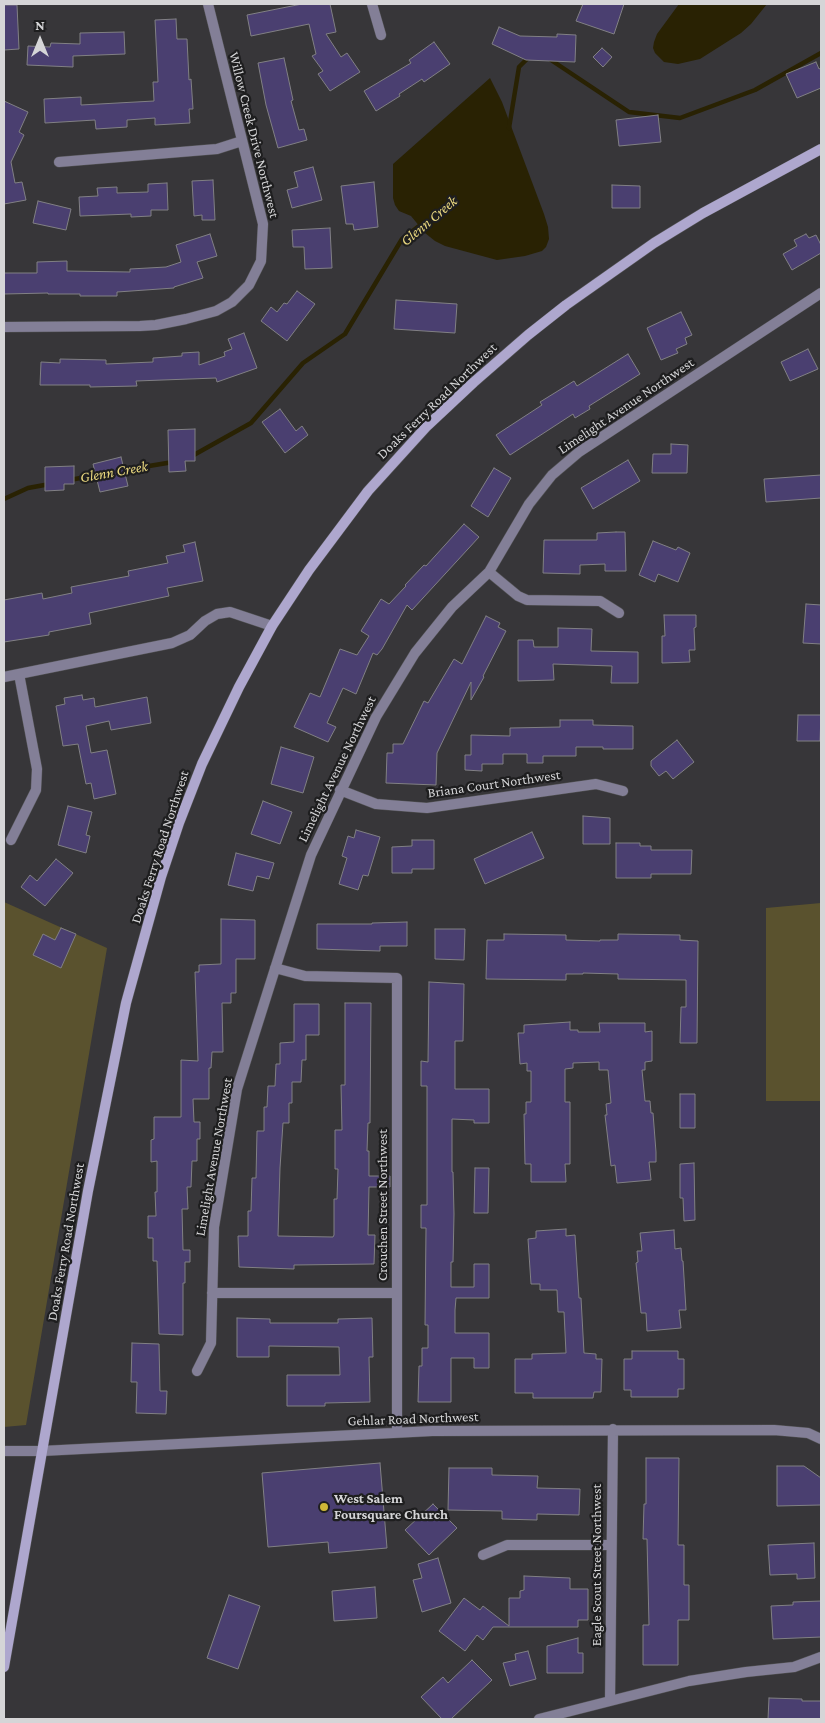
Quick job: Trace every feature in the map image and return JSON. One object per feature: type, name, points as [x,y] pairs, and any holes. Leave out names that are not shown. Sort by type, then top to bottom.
[{"type":"main road","name":"Doaks Ferry Road Northwest","points":[[4,1667],[86,1201],[126,1003],[179,823],[202,764],[239,687],[272,626],[309,570],[379,478],[427,426],[474,382],[528,335],[654,243],[703,213],[821,149]]},
{"type":"street","name":"Willow Creek Drive Northwest","points":[[4,327],[156,325],[216,311],[232,302],[249,285],[261,260],[263,224],[208,4]]},
{"type":"street","points":[[372,4],[381,35]]},
{"type":"street","points":[[58,162],[217,149],[242,141]]},
{"type":"street","name":"Limelight Avenue Northwest","points":[[197,1371],[211,1343],[214,1227],[237,1089],[311,855],[376,716],[415,653],[452,607],[489,572],[529,504],[552,475],[579,452],[821,294]]},
{"type":"street","points":[[489,572],[518,596],[527,600],[600,601],[619,612]]},
{"type":"street","points":[[4,677],[172,643],[190,635],[205,621],[217,614],[230,612],[272,626]]},
{"type":"street","points":[[11,840],[36,790],[37,769],[19,674]]},
{"type":"street","name":"Briana Court Northwest","points":[[340,790],[376,804],[427,808],[596,784],[623,791]]},
{"type":"street","name":"Crouchen Street Northwest","points":[[275,968],[305,976],[397,978],[397,1431]]},
{"type":"street","points":[[212,1293],[397,1293]]},
{"type":"street","name":"Eagle Scout Street Northwest","points":[[610,1701],[612,1429]]},
{"type":"street","name":"Gehlar Road Northwest","points":[[4,1451],[42,1451],[397,1431],[774,1430],[808,1433],[821,1439]]},
{"type":"street","points":[[483,1555],[507,1545],[611,1545]]},
{"type":"street","points":[[539,1719],[689,1681],[794,1667],[821,1657]]},
{"type":"shaded area","points":[[4,902],[107,948],[26,1425],[4,1427]]},
{"type":"shaded area","points":[[821,903],[821,1101],[766,1101],[766,908]]},
{"type":"water","points":[[679,4],[767,4],[741,33],[700,59],[678,64],[664,62],[655,53],[653,48],[657,34]]},
{"type":"water","points":[[490,78],[502,102],[544,214],[549,239],[542,251],[525,256],[497,260],[445,246],[435,241],[425,233],[411,216],[399,211],[393,198],[393,164]]},
{"type":"building","points":[[302,4],[330,4],[336,32],[326,34],[341,57],[347,53],[360,72],[330,91],[318,74],[323,71],[312,56],[316,54],[309,24],[251,36],[247,15]]},
{"type":"building","points":[[583,4],[624,4],[614,34],[576,21]]},
{"type":"building","points":[[4,5],[17,5],[19,49],[4,50]]},
{"type":"building","points":[[176,19],[177,39],[187,39],[189,80],[191,79],[193,109],[189,109],[190,123],[155,125],[155,118],[127,120],[127,127],[96,129],[95,120],[45,123],[44,99],[81,97],[81,105],[154,101],[153,82],[158,82],[155,20]]},
{"type":"building","points":[[499,27],[520,36],[557,37],[557,34],[576,35],[575,62],[526,60],[492,44]]},
{"type":"building","points":[[124,32],[125,54],[73,56],[73,67],[27,65],[28,46],[50,47],[51,43],[80,44],[80,33]]},
{"type":"building","points":[[434,42],[450,64],[424,82],[422,79],[376,111],[364,91],[411,63],[409,60]]},
{"type":"building","points":[[602,48],[612,57],[603,67],[593,57]]},
{"type":"building","points":[[284,58],[293,100],[291,101],[299,130],[304,129],[307,140],[278,148],[266,105],[258,63]]},
{"type":"building","points":[[816,62],[819,69],[821,68],[821,88],[797,98],[786,74]]},
{"type":"building","points":[[4,101],[28,112],[19,132],[24,135],[11,162],[15,183],[22,182],[26,200],[4,204]]},
{"type":"building","points":[[658,115],[661,142],[619,146],[616,120]]},
{"type":"building","points":[[313,167],[322,200],[292,208],[287,190],[298,187],[294,172]]},
{"type":"building","points":[[213,180],[215,220],[202,220],[202,215],[194,216],[192,181]]},
{"type":"building","points":[[374,182],[378,227],[354,230],[353,224],[346,224],[341,186]]},
{"type":"building","points":[[167,183],[168,210],[151,210],[151,216],[131,217],[131,214],[80,216],[79,197],[98,196],[97,188],[117,187],[117,193],[148,192],[148,184]]},
{"type":"building","points":[[612,185],[640,186],[640,208],[612,208]]},
{"type":"building","points":[[38,201],[71,209],[66,230],[33,223]]},
{"type":"building","points":[[330,228],[332,268],[305,269],[304,247],[293,247],[292,230]]},
{"type":"building","points":[[210,234],[217,256],[197,262],[203,278],[174,288],[117,292],[117,296],[80,296],[80,294],[48,293],[4,294],[4,273],[37,273],[37,262],[67,261],[67,271],[130,272],[130,269],[166,267],[181,262],[176,245]]},
{"type":"building","points":[[806,234],[809,238],[816,235],[821,245],[821,253],[792,270],[783,254],[797,246],[794,240]]},
{"type":"building","points":[[297,291],[315,304],[287,341],[261,321],[271,307],[277,312],[284,303],[287,304]]},
{"type":"building","points":[[396,300],[457,304],[455,333],[394,329]]},
{"type":"building","points":[[681,312],[692,335],[685,338],[687,344],[676,349],[678,353],[661,360],[647,328]]},
{"type":"building","points":[[244,333],[257,368],[217,382],[216,378],[136,381],[137,386],[40,385],[41,362],[60,363],[60,359],[106,360],[106,364],[153,362],[153,358],[182,356],[182,353],[199,352],[199,365],[225,356],[224,352],[232,349],[228,339]]},
{"type":"building","points":[[808,349],[818,369],[790,381],[781,362]]},
{"type":"building","points":[[628,354],[640,374],[589,406],[590,409],[575,418],[573,414],[510,455],[496,435],[542,405],[540,402],[574,381],[577,386]]},
{"type":"building","points":[[280,409],[296,431],[302,426],[308,435],[285,453],[262,422]]},
{"type":"building","points":[[195,429],[195,461],[185,461],[186,471],[169,472],[168,430]]},
{"type":"building","points":[[671,444],[688,445],[687,473],[652,473],[653,454],[671,454]]},
{"type":"building","points":[[121,457],[128,486],[100,492],[93,464]]},
{"type":"building","points":[[628,460],[640,481],[593,509],[581,488]]},
{"type":"building","points":[[74,466],[74,484],[64,484],[64,490],[45,491],[45,467]]},
{"type":"building","points":[[494,468],[511,478],[488,517],[471,506]]},
{"type":"building","points":[[821,475],[821,498],[766,502],[764,479]]},
{"type":"building","points":[[464,524],[479,537],[412,610],[407,605],[382,649],[377,655],[373,653],[356,694],[343,688],[327,723],[336,727],[328,742],[294,727],[310,693],[320,697],[340,649],[357,655],[369,636],[361,631],[381,599],[389,604]]},
{"type":"building","points":[[625,532],[626,571],[605,571],[605,564],[580,565],[580,574],[543,573],[544,540],[597,540],[597,533]]},
{"type":"building","points":[[653,541],[676,550],[678,547],[690,553],[678,582],[658,574],[655,582],[639,575]]},
{"type":"building","points":[[195,542],[203,581],[167,588],[169,596],[89,613],[91,624],[49,632],[49,635],[4,642],[4,600],[42,593],[43,599],[72,593],[71,587],[129,576],[128,571],[168,563],[166,556],[185,552],[183,545]]},
{"type":"building","points":[[806,604],[821,605],[821,644],[803,643]]},
{"type":"building","points":[[664,615],[696,615],[696,627],[694,628],[695,650],[689,650],[690,662],[662,663],[662,636],[665,636]]},
{"type":"building","points":[[486,616],[500,623],[498,627],[506,631],[471,700],[471,682],[437,753],[436,785],[386,783],[387,753],[393,753],[393,744],[403,744],[424,701],[428,703],[454,659],[462,664]]},
{"type":"building","points":[[558,628],[592,629],[591,651],[638,652],[638,683],[611,683],[612,666],[553,664],[554,680],[518,681],[518,640],[533,640],[534,647],[558,647]]},
{"type":"building","points":[[82,695],[83,700],[94,698],[95,707],[147,697],[151,723],[111,730],[109,721],[86,726],[91,753],[107,750],[116,794],[94,799],[91,783],[86,784],[78,744],[63,746],[56,706],[65,704],[64,698]]},
{"type":"building","points":[[798,715],[821,715],[820,741],[797,741]]},
{"type":"building","points":[[560,720],[593,720],[593,725],[633,726],[633,749],[576,747],[576,756],[543,756],[543,763],[527,763],[527,754],[503,754],[503,764],[482,764],[482,771],[465,770],[465,755],[471,755],[471,735],[510,736],[510,728],[560,727]]},
{"type":"building","points":[[677,740],[694,762],[673,779],[666,771],[659,776],[651,766],[651,761]]},
{"type":"building","points":[[281,747],[314,757],[303,793],[271,784]]},
{"type":"building","points":[[263,801],[292,812],[280,844],[251,834]]},
{"type":"building","points":[[68,806],[92,812],[86,835],[90,836],[86,853],[58,845]]},
{"type":"building","points":[[583,816],[610,818],[610,844],[583,844]]},
{"type":"building","points":[[356,830],[380,837],[368,876],[363,875],[358,890],[339,884],[347,858],[342,856],[348,836],[354,838]]},
{"type":"building","points":[[532,832],[544,858],[485,884],[474,859]]},
{"type":"building","points":[[412,840],[434,840],[434,869],[412,869],[412,873],[392,873],[392,847],[412,846]]},
{"type":"building","points":[[616,843],[640,843],[640,846],[651,846],[651,850],[692,850],[691,874],[651,874],[651,878],[616,878]]},
{"type":"building","points":[[236,853],[274,863],[269,879],[257,876],[253,891],[228,885]]},
{"type":"building","points":[[56,859],[73,873],[45,906],[21,887],[30,875],[37,881]]},
{"type":"building","points":[[221,919],[255,920],[255,959],[236,959],[236,993],[231,993],[231,1003],[222,1003],[223,1052],[212,1052],[211,1068],[209,1068],[209,1099],[193,1099],[194,1122],[200,1122],[200,1139],[197,1139],[197,1161],[192,1161],[191,1187],[187,1187],[188,1209],[182,1209],[183,1250],[190,1250],[190,1262],[185,1262],[185,1283],[183,1283],[183,1335],[159,1334],[157,1261],[153,1261],[153,1238],[148,1238],[148,1216],[156,1216],[157,1161],[151,1162],[154,1117],[181,1117],[181,1060],[198,1061],[195,972],[199,972],[199,965],[221,964]]},
{"type":"building","points":[[407,922],[407,946],[380,946],[380,951],[317,949],[317,924]]},
{"type":"building","points":[[61,928],[76,934],[61,968],[33,955],[43,934],[55,940]]},
{"type":"building","points":[[435,929],[465,929],[464,960],[435,959]]},
{"type":"building","points":[[504,934],[566,935],[566,940],[600,941],[618,940],[618,934],[680,935],[680,940],[698,941],[697,1043],[680,1043],[681,1007],[686,1007],[686,980],[618,979],[618,974],[583,973],[566,974],[566,980],[486,979],[487,940],[504,940]]},
{"type":"building","points":[[429,982],[464,984],[463,1041],[455,1041],[455,1089],[489,1089],[489,1123],[474,1123],[474,1120],[452,1119],[454,1214],[451,1287],[474,1287],[474,1264],[489,1264],[489,1298],[456,1298],[455,1333],[489,1333],[489,1368],[474,1368],[474,1358],[451,1358],[451,1402],[418,1402],[419,1366],[422,1366],[422,1348],[428,1348],[428,1325],[425,1325],[426,1228],[421,1228],[421,1205],[427,1205],[427,1086],[421,1086],[421,1061],[428,1062]]},
{"type":"building","points":[[345,1003],[371,1003],[370,1123],[368,1123],[367,1151],[369,1151],[369,1176],[390,1176],[390,1187],[369,1187],[368,1235],[375,1235],[374,1264],[294,1265],[294,1269],[239,1267],[238,1236],[248,1236],[248,1211],[251,1211],[252,1178],[256,1178],[257,1131],[264,1131],[264,1107],[267,1107],[268,1086],[275,1086],[276,1064],[280,1064],[280,1043],[294,1042],[294,1004],[319,1004],[319,1035],[306,1035],[306,1060],[302,1060],[301,1082],[292,1082],[292,1103],[289,1103],[289,1123],[283,1123],[278,1236],[333,1237],[334,1235],[334,1199],[337,1199],[338,1169],[335,1169],[335,1130],[342,1130],[341,1085],[345,1085]]},
{"type":"building","points":[[570,1022],[570,1030],[578,1030],[578,1032],[600,1032],[599,1023],[645,1023],[645,1032],[652,1031],[652,1061],[645,1062],[645,1070],[642,1070],[645,1101],[650,1101],[651,1113],[653,1113],[656,1162],[649,1162],[651,1180],[617,1183],[615,1165],[611,1166],[605,1115],[607,1115],[606,1104],[611,1103],[608,1070],[599,1070],[599,1062],[573,1063],[573,1068],[565,1069],[565,1102],[570,1102],[570,1164],[565,1164],[566,1182],[531,1182],[531,1164],[525,1164],[524,1114],[526,1114],[526,1102],[531,1102],[531,1071],[527,1071],[527,1063],[520,1064],[518,1033],[524,1033],[524,1025]]},
{"type":"building","points":[[680,1094],[695,1094],[695,1128],[680,1128]]},
{"type":"building","points":[[694,1163],[695,1220],[684,1221],[683,1198],[680,1198],[680,1164]]},
{"type":"building","points":[[475,1168],[489,1168],[488,1213],[474,1213]]},
{"type":"building","points":[[566,1229],[566,1236],[575,1235],[584,1353],[596,1354],[596,1359],[602,1359],[601,1392],[594,1392],[593,1398],[533,1398],[533,1393],[515,1393],[515,1359],[532,1359],[532,1354],[566,1353],[564,1312],[558,1312],[557,1290],[540,1290],[540,1284],[531,1284],[528,1239],[536,1238],[536,1231]]},
{"type":"building","points":[[674,1230],[675,1249],[681,1248],[683,1261],[686,1310],[679,1310],[681,1328],[647,1331],[646,1313],[641,1313],[636,1263],[638,1262],[637,1251],[642,1251],[640,1233]]},
{"type":"building","points":[[237,1318],[270,1319],[270,1323],[338,1323],[338,1319],[372,1318],[373,1357],[369,1357],[370,1402],[325,1403],[325,1406],[287,1406],[287,1375],[340,1375],[339,1347],[269,1346],[269,1357],[237,1357]]},
{"type":"building","points":[[132,1343],[159,1344],[160,1391],[167,1391],[166,1414],[136,1413],[137,1382],[131,1382]]},
{"type":"building","points":[[632,1351],[678,1351],[678,1359],[684,1359],[684,1389],[678,1389],[678,1397],[631,1397],[631,1390],[624,1390],[624,1359],[632,1359]]},
{"type":"building","points":[[646,1458],[679,1458],[678,1545],[684,1545],[684,1585],[689,1585],[689,1620],[678,1620],[678,1665],[643,1665],[643,1625],[649,1625],[647,1539],[643,1539],[644,1504],[646,1504]]},
{"type":"building","name":"West Salem Foursquare Church","points":[[380,1463],[387,1548],[329,1553],[328,1542],[268,1547],[262,1473]]},
{"type":"building","points":[[777,1466],[804,1466],[821,1478],[821,1505],[777,1506]]},
{"type":"building","points":[[449,1468],[492,1468],[492,1475],[538,1476],[537,1488],[580,1489],[579,1515],[537,1514],[537,1520],[502,1519],[502,1511],[448,1510]]},
{"type":"building","points":[[433,1504],[457,1528],[429,1555],[405,1530]]},
{"type":"building","points":[[814,1543],[815,1578],[797,1579],[797,1574],[770,1575],[768,1545]]},
{"type":"building","points":[[438,1558],[451,1603],[422,1612],[413,1580],[422,1578],[418,1564]]},
{"type":"building","points":[[524,1576],[570,1578],[570,1589],[588,1589],[588,1620],[578,1620],[578,1627],[493,1627],[483,1640],[477,1635],[465,1651],[439,1631],[464,1598],[480,1610],[483,1606],[509,1626],[509,1598],[520,1598],[520,1591],[524,1590]]},
{"type":"building","points":[[375,1587],[377,1618],[334,1621],[332,1591]]},
{"type":"building","points":[[229,1595],[260,1606],[238,1669],[207,1658]]},
{"type":"building","points":[[821,1601],[821,1637],[773,1639],[771,1606],[793,1605],[793,1602]]},
{"type":"building","points":[[578,1638],[578,1653],[583,1653],[583,1673],[547,1673],[547,1646]]},
{"type":"building","points":[[528,1651],[536,1679],[510,1686],[503,1663],[516,1660],[515,1654]]},
{"type":"building","points":[[472,1660],[492,1680],[451,1719],[442,1719],[421,1697],[443,1677],[448,1683]]},
{"type":"building","points":[[769,1698],[821,1701],[821,1719],[768,1719]]},
{"type":"waterway","name":"Glenn Creek","points":[[548,58],[629,112],[680,118],[755,90],[821,53]]},
{"type":"waterway","name":"Glenn Creek","points":[[509,128],[519,67],[530,56]]},
{"type":"waterway","name":"Glenn Creek","points":[[192,456],[251,423],[303,363],[345,334],[402,239],[423,223]]},
{"type":"waterway","name":"Glenn Creek","points":[[119,471],[173,462]]},
{"type":"waterway","name":"Glenn Creek","points":[[70,480],[101,474]]},
{"type":"waterway","name":"Glenn Creek","points":[[4,499],[28,488],[50,484]]},
{"type":"place","name":"West Salem Foursquare Church","points":[[324,1507]]}]
